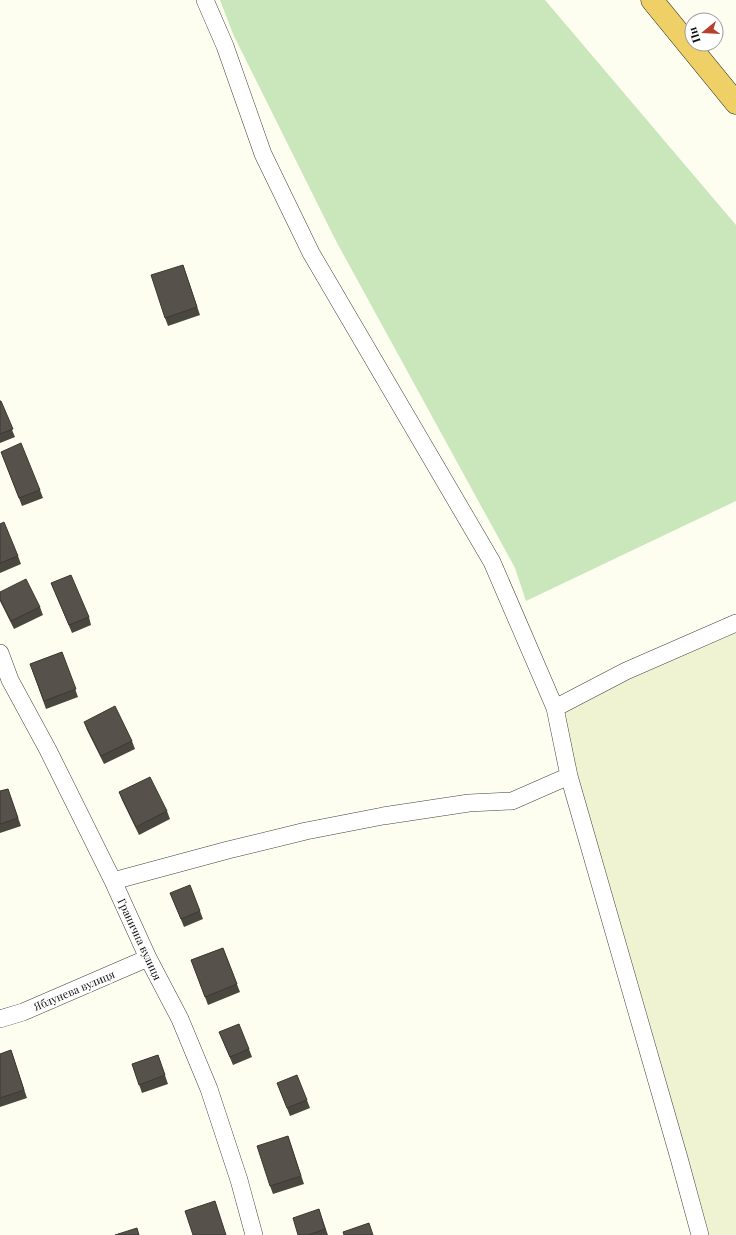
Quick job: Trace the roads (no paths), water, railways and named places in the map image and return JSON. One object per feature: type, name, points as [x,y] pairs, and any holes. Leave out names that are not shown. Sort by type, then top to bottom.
[{"type":"highway","points":[[652,0],[736,103]]},
{"type":"street","points":[[205,0],[225,46],[263,154],[311,252],[492,562],[555,708],[570,776],[700,1235]]},
{"type":"street","points":[[555,708],[626,671],[736,623]]},
{"type":"street","name":"Гранична вулиця","points":[[0,653],[4,676],[48,750],[113,881],[148,958],[180,1019],[209,1089],[239,1180],[254,1235]]},
{"type":"street","points":[[113,881],[306,831],[383,816],[469,803],[512,801],[570,776]]},
{"type":"street","name":"Яблунева вулиця","points":[[0,1019],[23,1012],[148,958]]}]
